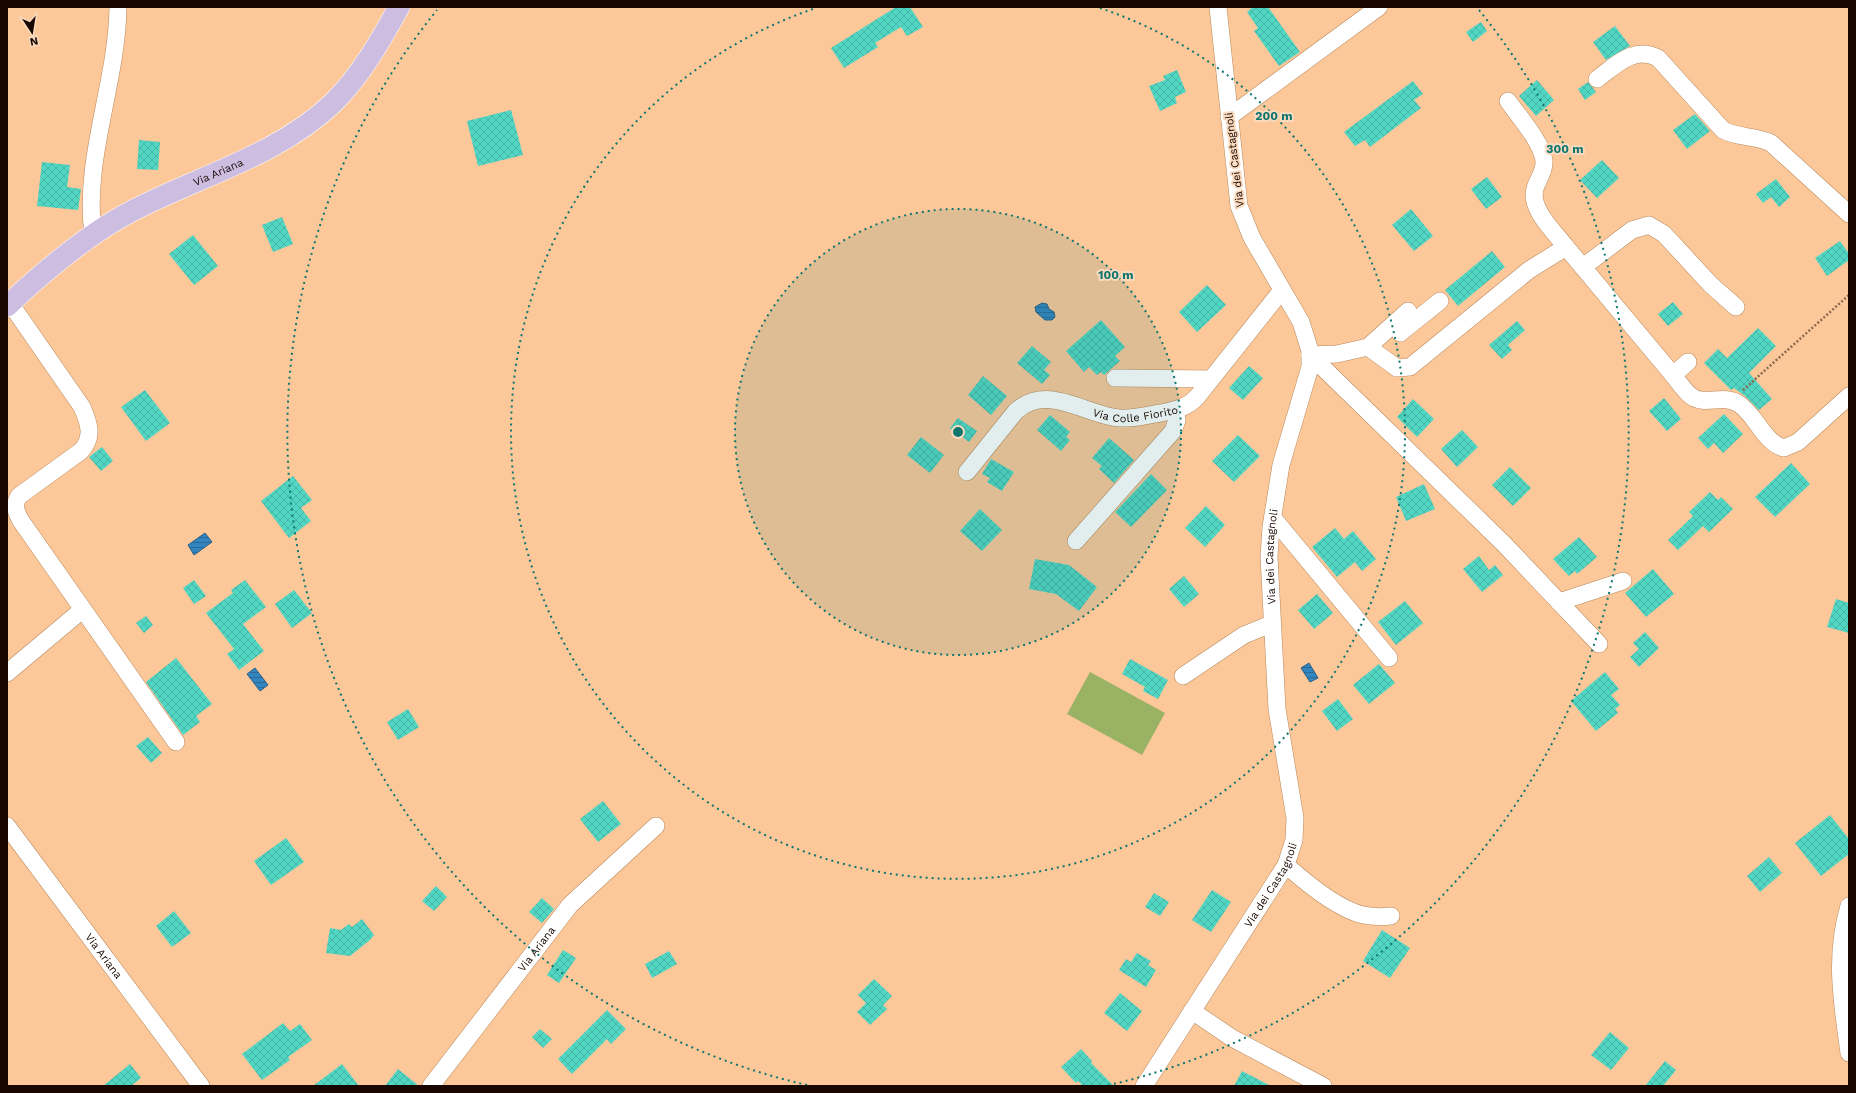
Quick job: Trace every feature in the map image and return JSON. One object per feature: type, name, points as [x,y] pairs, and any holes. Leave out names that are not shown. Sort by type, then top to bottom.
[{"type":"main road","name":"Via Ariana","points":[[9,305],[43,274],[93,235],[131,211],[268,148],[318,116],[343,92],[360,70],[399,7]]},
{"type":"street","points":[[93,235],[90,209],[91,181],[114,60],[118,7]]},
{"type":"street","name":"Via dei Castagnoli","points":[[1144,1086],[1286,865],[1294,840],[1295,818],[1276,709],[1269,556],[1273,518],[1284,451],[1308,377],[1310,355],[1303,328],[1252,238],[1241,213],[1235,184],[1218,7]]},
{"type":"street","points":[[1229,117],[1379,7]]},
{"type":"street","points":[[1597,79],[1624,59],[1636,54],[1648,53],[1658,58],[1723,130],[1733,134],[1758,137],[1776,146],[1849,214]]},
{"type":"street","points":[[1508,101],[1538,144],[1543,155],[1544,168],[1534,193],[1536,205],[1566,247],[1686,392],[1694,398],[1733,400],[1749,412],[1776,445],[1784,448],[1798,442],[1849,396]]},
{"type":"street","points":[[1583,267],[1632,230],[1649,225],[1664,234],[1711,285],[1736,307]]},
{"type":"street","points":[[1368,347],[1397,368],[1410,367],[1529,270],[1566,247]]},
{"type":"street","name":"Via Colle Fiorito","points":[[967,472],[1016,411],[1025,404],[1035,400],[1058,400],[1119,418],[1135,418],[1176,410],[1192,403],[1282,290]]},
{"type":"street","points":[[1310,355],[1337,354],[1388,341],[1440,301]]},
{"type":"street","points":[[9,305],[82,407],[88,421],[90,434],[86,446],[18,496],[15,505],[21,521],[176,742]]},
{"type":"street","points":[[1368,347],[1408,311]]},
{"type":"street","points":[[1310,355],[1504,544],[1599,644]]},
{"type":"street","points":[[1673,375],[1688,362]]},
{"type":"street","points":[[1115,378],[1212,379]]},
{"type":"street","points":[[1076,541],[1173,431],[1177,420],[1176,410]]},
{"type":"street","points":[[1273,518],[1389,658]]},
{"type":"street","points":[[1560,602],[1623,581]]},
{"type":"street","points":[[7,673],[82,610]]},
{"type":"street","points":[[1184,676],[1240,638],[1272,624]]},
{"type":"street","name":"Via Ariana","points":[[7,826],[201,1086]]},
{"type":"street","name":"Via Ariana","points":[[431,1086],[565,911],[586,889],[656,826]]},
{"type":"street","points":[[1286,865],[1310,886],[1353,911],[1372,916],[1391,916]]},
{"type":"street","points":[[1849,906],[1843,931],[1839,965],[1841,998],[1849,1052]]},
{"type":"street","points":[[1192,1011],[1232,1038],[1323,1086]]},
{"type":"path","points":[[1733,400],[1849,295]]},
{"type":"green space","points":[[1090,672],[1165,713],[1142,755],[1067,714]]},
{"type":"water","points":[[1042,303],[1047,304],[1049,309],[1054,312],[1055,317],[1052,320],[1045,320],[1036,312],[1035,307]]},
{"type":"water","points":[[205,533],[212,542],[194,555],[188,545]]},
{"type":"water","points":[[1309,663],[1318,678],[1310,682],[1301,668]]},
{"type":"water","points":[[255,668],[268,685],[260,691],[247,674]]},
{"type":"building","points":[[896,7],[910,7],[923,27],[907,36],[901,27],[875,43],[878,47],[844,68],[831,48]]},
{"type":"building","points":[[1253,7],[1268,7],[1300,52],[1279,66],[1254,31],[1258,28],[1247,12]]},
{"type":"building","points":[[1481,22],[1487,31],[1473,42],[1466,32]]},
{"type":"building","points":[[1615,26],[1630,46],[1606,60],[1593,42]]},
{"type":"building","points":[[1177,70],[1186,92],[1175,97],[1177,103],[1160,111],[1149,86],[1165,80],[1163,76]]},
{"type":"building","points":[[1537,80],[1554,100],[1536,116],[1519,96]]},
{"type":"building","points":[[1413,81],[1423,94],[1414,100],[1421,108],[1370,147],[1365,140],[1355,146],[1344,132]]},
{"type":"building","points":[[1588,82],[1596,92],[1585,100],[1578,89]]},
{"type":"building","points":[[511,110],[523,155],[478,166],[467,121]]},
{"type":"building","points":[[1695,114],[1710,131],[1687,149],[1673,130]]},
{"type":"building","points":[[139,140],[160,142],[158,170],[137,169]]},
{"type":"building","points":[[1602,160],[1619,178],[1597,198],[1580,180]]},
{"type":"building","points":[[42,162],[70,165],[67,187],[81,189],[78,210],[37,206]]},
{"type":"building","points":[[1487,177],[1502,197],[1486,209],[1471,189]]},
{"type":"building","points":[[1776,179],[1790,197],[1779,207],[1771,197],[1763,203],[1756,194]]},
{"type":"building","points":[[1411,209],[1433,236],[1414,251],[1392,225]]},
{"type":"building","points":[[282,217],[293,244],[273,252],[262,225]]},
{"type":"building","points":[[193,235],[218,266],[194,285],[169,254]]},
{"type":"building","points":[[1840,241],[1849,254],[1849,260],[1827,276],[1815,258]]},
{"type":"building","points":[[1492,251],[1505,267],[1458,306],[1445,290]]},
{"type":"building","points":[[1207,285],[1226,305],[1197,332],[1179,312]]},
{"type":"building","points":[[1673,302],[1683,314],[1668,326],[1658,314]]},
{"type":"building","points":[[1101,320],[1125,347],[1115,356],[1120,361],[1104,375],[1101,372],[1097,375],[1089,367],[1084,372],[1066,351]]},
{"type":"building","points":[[1517,321],[1525,330],[1508,345],[1512,350],[1502,359],[1489,345]]},
{"type":"building","points":[[1758,328],[1776,346],[1749,373],[1772,399],[1759,410],[1745,396],[1734,388],[1731,390],[1704,363],[1718,349],[1727,358]]},
{"type":"building","points":[[1032,346],[1051,362],[1044,370],[1050,375],[1042,384],[1017,363]]},
{"type":"building","points":[[1249,366],[1263,378],[1243,400],[1229,388]]},
{"type":"building","points":[[983,376],[1007,396],[991,415],[968,395]]},
{"type":"building","points":[[145,390],[170,423],[146,441],[121,407]]},
{"type":"building","points":[[1664,398],[1681,419],[1667,431],[1649,411]]},
{"type":"building","points":[[1413,399],[1434,419],[1417,437],[1397,417]]},
{"type":"building","points":[[1724,414],[1743,434],[1723,453],[1714,443],[1708,449],[1698,438]]},
{"type":"building","points":[[1050,415],[1070,432],[1066,437],[1070,440],[1061,451],[1037,430]]},
{"type":"building","points":[[958,418],[977,431],[969,442],[950,428]]},
{"type":"building","points":[[1462,430],[1478,447],[1457,467],[1441,449]]},
{"type":"building","points":[[1238,435],[1260,456],[1234,482],[1212,461]]},
{"type":"building","points":[[921,437],[944,455],[930,473],[907,455]]},
{"type":"building","points":[[1109,438],[1134,460],[1114,483],[1099,469],[1102,466],[1092,458]]},
{"type":"building","points":[[102,447],[113,461],[101,471],[89,457]]},
{"type":"building","points":[[991,459],[1014,472],[1002,491],[987,482],[990,478],[982,474]]},
{"type":"building","points":[[1791,463],[1810,484],[1775,517],[1755,497]]},
{"type":"building","points":[[1510,467],[1531,488],[1513,506],[1492,485]]},
{"type":"building","points":[[1151,474],[1167,490],[1131,527],[1115,512]]},
{"type":"building","points":[[293,476],[312,500],[301,508],[311,521],[289,538],[261,501]]},
{"type":"building","points":[[1424,484],[1435,509],[1406,521],[1396,497]]},
{"type":"building","points":[[1710,492],[1718,500],[1721,497],[1733,509],[1709,532],[1703,526],[1678,550],[1668,540],[1693,516],[1689,512]]},
{"type":"building","points":[[1206,506],[1225,525],[1205,547],[1185,528]]},
{"type":"building","points":[[980,509],[1002,530],[982,551],[960,531]]},
{"type":"building","points":[[1335,528],[1344,539],[1353,531],[1376,559],[1362,571],[1355,562],[1337,577],[1312,547]]},
{"type":"building","points":[[1579,537],[1597,557],[1577,574],[1575,571],[1569,576],[1553,559]]},
{"type":"building","points":[[1479,556],[1489,570],[1495,565],[1503,575],[1482,592],[1463,569]]},
{"type":"building","points":[[1035,559],[1069,565],[1097,587],[1079,611],[1056,594],[1029,589]]},
{"type":"building","points":[[1653,569],[1674,594],[1646,617],[1625,593]]},
{"type":"building","points":[[1184,576],[1199,594],[1184,607],[1169,589]]},
{"type":"building","points":[[194,580],[206,596],[194,604],[183,588]]},
{"type":"building","points":[[245,580],[266,607],[243,624],[264,651],[239,670],[227,654],[234,649],[206,613],[233,593],[231,590]]},
{"type":"building","points":[[294,590],[312,613],[292,628],[275,604]]},
{"type":"building","points":[[1317,594],[1333,613],[1314,629],[1298,610]]},
{"type":"building","points":[[1836,599],[1849,603],[1849,633],[1827,627]]},
{"type":"building","points":[[1405,601],[1423,623],[1396,645],[1378,622]]},
{"type":"building","points":[[146,616],[153,625],[144,633],[136,623]]},
{"type":"building","points":[[1645,632],[1659,648],[1639,667],[1630,657],[1639,649],[1633,643]]},
{"type":"building","points":[[176,658],[212,704],[196,716],[200,722],[183,735],[146,682]]},
{"type":"building","points":[[1130,659],[1168,680],[1158,699],[1143,691],[1145,687],[1122,674]]},
{"type":"building","points":[[1379,664],[1395,683],[1369,704],[1353,685]]},
{"type":"building","points":[[1605,672],[1619,689],[1611,695],[1620,705],[1615,709],[1618,713],[1596,731],[1571,701]]},
{"type":"building","points":[[1338,699],[1353,719],[1337,731],[1322,711]]},
{"type":"building","points":[[408,709],[419,727],[398,740],[387,722]]},
{"type":"building","points":[[148,737],[162,753],[151,763],[136,746]]},
{"type":"building","points":[[603,801],[621,824],[598,842],[580,819]]},
{"type":"building","points":[[1830,815],[1849,839],[1849,854],[1821,876],[1795,843]]},
{"type":"building","points":[[286,838],[304,862],[271,885],[254,861]]},
{"type":"building","points":[[1769,857],[1782,873],[1760,892],[1747,876]]},
{"type":"building","points":[[436,886],[447,897],[434,911],[422,901]]},
{"type":"building","points":[[1212,890],[1231,902],[1211,932],[1192,920]]},
{"type":"building","points":[[1154,893],[1169,902],[1160,916],[1145,907]]},
{"type":"building","points":[[542,898],[554,909],[542,923],[529,912]]},
{"type":"building","points":[[174,911],[191,933],[172,947],[156,926]]},
{"type":"building","points":[[362,919],[374,935],[370,940],[350,956],[326,953],[330,928],[341,930],[349,924],[352,927]]},
{"type":"building","points":[[1382,930],[1410,948],[1390,978],[1363,961]]},
{"type":"building","points":[[563,950],[576,958],[559,983],[547,975]]},
{"type":"building","points":[[669,951],[677,964],[652,978],[645,964]]},
{"type":"building","points":[[1137,953],[1151,961],[1148,965],[1156,970],[1146,987],[1119,970],[1126,959],[1131,962]]},
{"type":"building","points":[[874,979],[892,996],[883,1005],[887,1009],[870,1025],[857,1012],[866,1003],[858,995]]},
{"type":"building","points":[[1120,993],[1142,1011],[1127,1031],[1104,1013]]},
{"type":"building","points":[[607,1010],[626,1029],[611,1044],[607,1039],[572,1074],[558,1059]]},
{"type":"building","points":[[283,1023],[290,1031],[300,1024],[312,1040],[288,1057],[290,1060],[262,1080],[242,1054]]},
{"type":"building","points":[[540,1029],[552,1039],[543,1048],[532,1037]]},
{"type":"building","points":[[1610,1032],[1629,1048],[1611,1070],[1591,1055]]},
{"type":"building","points":[[1081,1049],[1092,1061],[1091,1063],[1114,1086],[1083,1086],[1078,1081],[1076,1083],[1061,1067]]},
{"type":"building","points":[[1665,1061],[1676,1070],[1663,1086],[1645,1086]]},
{"type":"building","points":[[130,1064],[141,1078],[131,1086],[103,1086]]},
{"type":"building","points":[[342,1064],[359,1086],[313,1086]]},
{"type":"building","points":[[398,1069],[419,1086],[385,1086]]},
{"type":"building","points":[[1242,1071],[1271,1086],[1234,1086]]}]
